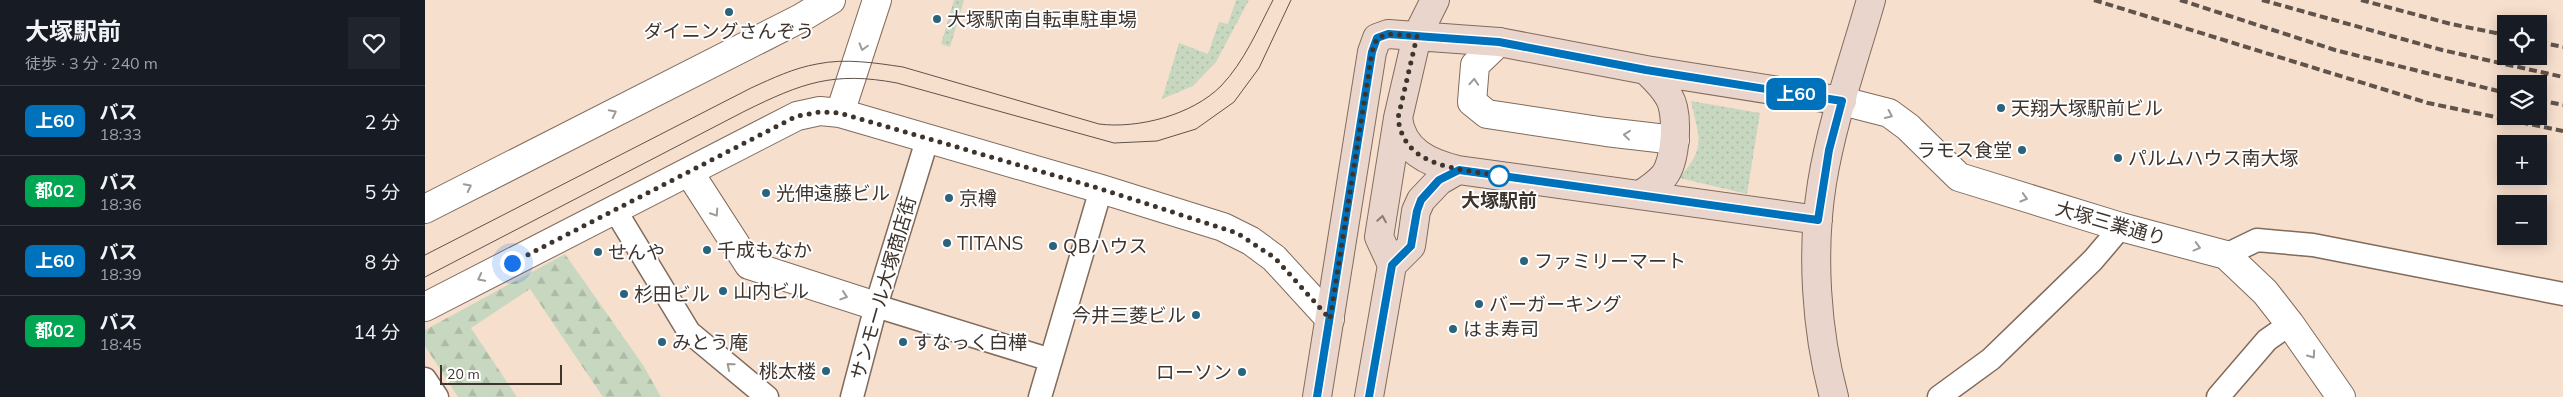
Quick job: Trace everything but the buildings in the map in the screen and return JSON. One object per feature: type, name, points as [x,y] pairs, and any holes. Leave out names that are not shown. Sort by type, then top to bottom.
[{"type":"street","points":[[425,209],[801,18],[831,0]]},
{"type":"street","points":[[840,113],[877,0]]},
{"type":"street","points":[[1369,397],[1392,265],[1379,237],[1398,118],[1417,36],[1435,0]]},
{"type":"street","points":[[1834,397],[1820,315],[1817,275],[1818,220],[1829,150],[1871,0]]},
{"type":"street","points":[[1317,397],[1372,52],[1377,38],[1388,34],[1499,42],[1646,70],[1842,101]]},
{"type":"street","points":[[1499,42],[1475,65],[1472,102],[1487,114],[1675,140]]},
{"type":"street","points":[[1640,196],[1665,175],[1670,164],[1675,140],[1674,114],[1670,97],[1646,70]]},
{"type":"street","name":"大塚三業通り","points":[[1842,101],[1889,114],[1908,127],[1959,177],[2121,227],[2226,255],[2265,292],[2341,397]]},
{"type":"street","points":[[425,307],[797,116],[820,112],[840,113],[928,137],[1223,227],[1244,237],[1275,258],[1330,319]]},
{"type":"street","points":[[1398,118],[1400,132],[1409,145],[1428,160],[1459,170],[1818,220]]},
{"type":"street","points":[[1392,265],[1411,246],[1417,211],[1421,200],[1439,180],[1459,170]]},
{"type":"street","points":[[689,172],[749,265],[876,306]]},
{"type":"lane","name":"サンモール大塚商店街","points":[[852,397],[876,306],[928,137]]},
{"type":"lane","points":[[1040,397],[1101,189]]},
{"type":"lane","points":[[615,210],[689,332],[767,397]]},
{"type":"lane","points":[[1939,397],[1991,359],[2093,260],[2121,227]]},
{"type":"lane","points":[[2226,255],[2257,240],[2313,245],[2563,294]]},
{"type":"lane","points":[[876,306],[1051,360]]},
{"type":"lane","points":[[2218,397],[2267,340],[2290,324]]},
{"type":"lane","points":[[425,379],[437,397]]},
{"type":"green space","points":[[954,0],[964,0],[950,47],[941,44]]},
{"type":"green space","points":[[1236,0],[1249,0],[1216,62],[1193,86],[1162,99],[1179,43],[1208,54],[1219,22],[1228,24]]},
{"type":"green space","points":[[1691,101],[1760,113],[1747,194],[1679,178],[1694,158],[1699,142]]},
{"type":"green space","points":[[565,254],[643,365],[661,397],[603,397],[530,289],[471,328],[517,397],[458,397],[425,346],[425,330]]},
{"type":"tram line","points":[[425,255],[751,88],[775,77],[817,64],[849,61],[903,67],[1099,124],[1130,124],[1164,118],[1195,105],[1221,86],[1244,56],[1273,0]]},
{"type":"tram line","points":[[425,277],[745,111],[784,93],[818,82],[854,78],[897,83],[1114,143],[1157,141],[1196,129],[1234,102],[1259,68],[1291,0]]},
{"type":"railway","points":[[2094,0],[2428,103],[2563,131]]},
{"type":"railway","points":[[2180,0],[2335,50],[2497,91]]},
{"type":"railway","points":[[2262,0],[2442,50],[2563,77]]},
{"type":"railway","points":[[2361,0],[2451,24],[2497,33]]},
{"type":"railway","points":[[2547,44],[2563,47]]},
{"type":"railway","points":[[2547,102],[2563,105]]},
{"type":"bus line","name":"上60","points":[[1317,397],[1372,52],[1377,38],[1388,34],[1499,42],[1646,70],[1842,101],[1822,184],[1818,220],[1626,195],[1459,170],[1439,180],[1421,200],[1417,211],[1411,246],[1392,265],[1369,397]]},
{"type":"place","name":"ダイニングさんぞう","points":[[729,12]]},
{"type":"place","name":"大塚駅南自転車駐車場","points":[[937,19]]},
{"type":"place","name":"天翔大塚駅前ビル","points":[[2001,108]]},
{"type":"place","name":"ラモス食堂","points":[[2022,150]]},
{"type":"place","name":"パルムハウス南大塚","points":[[2118,158]]},
{"type":"place","name":"大塚駅前","points":[[1499,176]]},
{"type":"place","name":"光伸遠藤ビル","points":[[766,193]]},
{"type":"place","name":"京樽","points":[[949,198]]},
{"type":"place","name":"TITANS","points":[[947,243]]},
{"type":"place","name":"QBハウス","points":[[1053,246]]},
{"type":"place","name":"千成もなか","points":[[707,250]]},
{"type":"place","name":"せんや","points":[[598,252]]},
{"type":"place","name":"ファミリーマート","points":[[1524,261]]},
{"type":"place","name":"山内ビル","points":[[723,291]]},
{"type":"place","name":"杉田ビル","points":[[624,294]]},
{"type":"place","name":"バーガーキング","points":[[1479,304]]},
{"type":"place","name":"今井三菱ビル","points":[[1196,315]]},
{"type":"place","name":"はま寿司","points":[[1453,329]]},
{"type":"place","name":"みとう庵","points":[[662,342]]},
{"type":"place","name":"すなっく白樺","points":[[903,342]]},
{"type":"place","name":"桃太楼","points":[[826,371]]},
{"type":"place","name":"ローソン","points":[[1242,372]]},
{"type":"route","points":[[512,263],[797,116],[820,112],[840,113],[928,137],[1223,227],[1251,241],[1275,258],[1330,319],[1372,52],[1377,38],[1388,34],[1417,36],[1398,118],[1400,132],[1409,145],[1428,160],[1441,166],[1499,176]]}]
